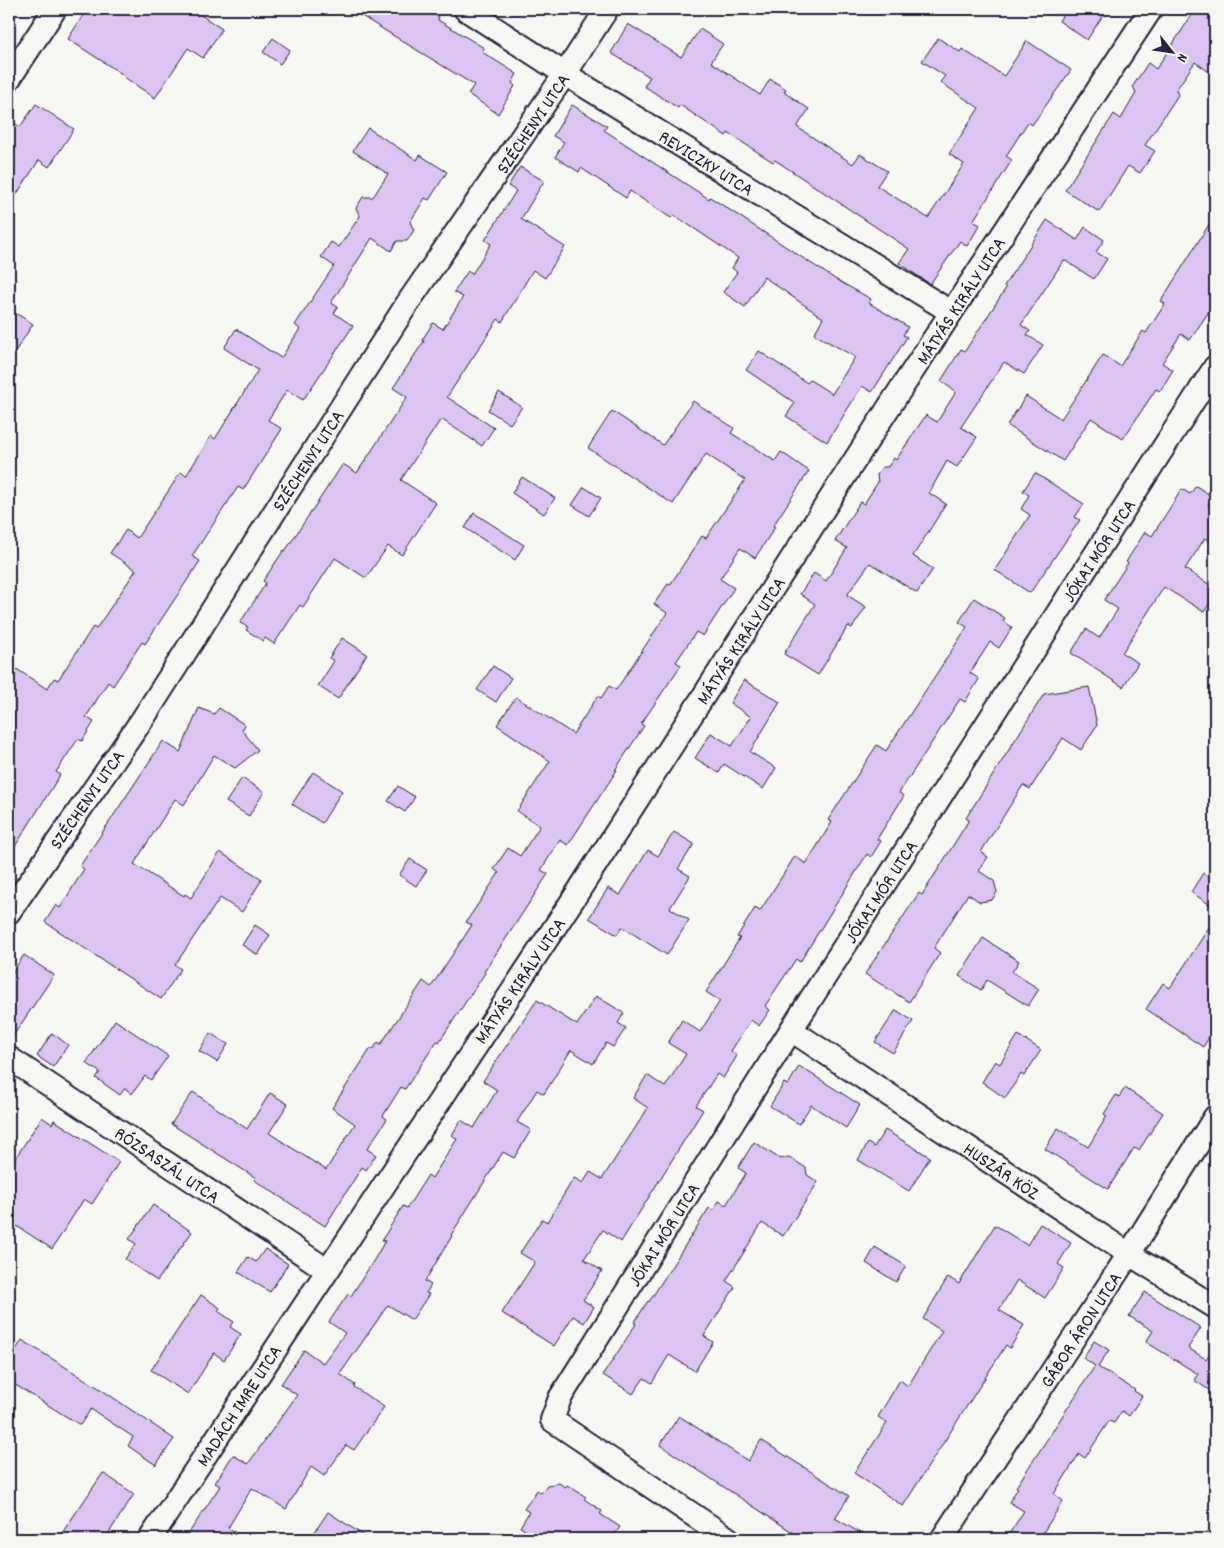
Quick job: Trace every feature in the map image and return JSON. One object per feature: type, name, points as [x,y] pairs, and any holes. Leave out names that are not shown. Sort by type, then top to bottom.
[{"type":"street","points":[[9,80],[55,9]]},
{"type":"street","name":"REVICZKY UTCA","points":[[465,9],[565,74],[951,312]]},
{"type":"street","name":"SZÉCHENYI UTCA","points":[[9,912],[144,717],[407,304],[565,74],[607,9]]},
{"type":"street","name":"MÁTYÁS KIRÁLY UTCA","points":[[327,1270],[576,895],[951,312],[1151,9]]},
{"type":"street","name":"JÓKAI MÓR UTCA","points":[[729,1539],[552,1420],[560,1398],[791,1030],[1215,367]]},
{"type":"street","name":"HUSZÁR KÖZ","points":[[791,1030],[1129,1254],[1215,1307]]},
{"type":"street","name":"RÓZSASZÁL UTCA","points":[[9,1058],[327,1270]]},
{"type":"street","name":"GÁBOR ÁRON UTCA","points":[[942,1539],[1129,1254],[1215,1117]]},
{"type":"street","name":"MADÁCH IMRE UTCA","points":[[150,1539],[327,1270]]},
{"type":"building","points":[[87,9],[192,9],[222,29],[203,58],[188,48],[155,98],[68,39]]},
{"type":"building","points":[[350,9],[425,9],[439,17],[438,20],[484,48],[482,52],[517,74],[512,83],[515,86],[498,114],[468,94],[474,85]]},
{"type":"building","points":[[1066,9],[1107,9],[1087,40],[1059,21]]},
{"type":"building","points":[[1196,9],[1215,9],[1215,76],[1195,62],[1176,90],[1178,95],[1145,145],[1155,151],[1140,173],[1128,166],[1099,212],[1065,190],[1114,114],[1121,119],[1136,93],[1133,86],[1148,63],[1156,69]]},
{"type":"building","points":[[628,24],[681,57],[700,29],[723,44],[711,62],[760,95],[770,79],[786,89],[784,92],[809,109],[797,127],[853,164],[860,154],[887,171],[877,186],[928,218],[964,164],[949,154],[979,108],[940,82],[945,76],[922,61],[938,38],[960,52],[962,49],[1004,76],[1027,41],[1071,70],[1032,125],[1028,122],[1006,156],[1012,160],[973,221],[980,225],[967,246],[960,241],[930,284],[899,263],[909,249],[775,160],[773,162],[728,133],[726,136],[680,105],[678,108],[644,86],[650,77],[611,53]]},
{"type":"building","points":[[273,38],[290,50],[280,64],[263,52]]},
{"type":"building","points":[[36,104],[74,129],[49,167],[39,160],[9,206],[9,119],[20,127]]},
{"type":"building","points":[[572,105],[607,126],[604,130],[675,177],[709,199],[710,197],[835,279],[871,299],[869,303],[908,327],[903,335],[907,337],[872,392],[862,386],[827,442],[786,416],[795,403],[746,370],[759,351],[807,383],[810,380],[832,394],[855,357],[814,334],[823,318],[764,277],[745,307],[723,292],[737,272],[732,268],[738,258],[674,215],[671,218],[630,191],[626,198],[581,168],[579,172],[555,157],[564,142],[553,136]]},
{"type":"building","points":[[368,128],[417,160],[420,155],[447,172],[429,200],[425,198],[410,222],[414,230],[407,241],[397,241],[391,251],[372,238],[331,303],[338,307],[334,313],[353,326],[303,400],[287,390],[268,420],[282,429],[243,490],[238,487],[192,556],[200,561],[145,644],[142,642],[113,686],[108,682],[86,717],[94,722],[82,741],[78,739],[56,772],[60,775],[9,856],[9,664],[47,689],[54,678],[58,680],[93,627],[96,629],[136,570],[110,553],[126,530],[137,538],[181,472],[186,476],[211,436],[215,439],[258,370],[224,348],[236,329],[281,358],[300,329],[295,325],[334,266],[321,257],[331,242],[339,247],[360,216],[356,208],[363,197],[373,197],[388,174],[353,151]]},
{"type":"building","points":[[520,167],[544,181],[521,219],[565,247],[545,278],[533,270],[502,322],[498,319],[447,397],[494,428],[482,446],[441,419],[401,480],[436,503],[402,555],[388,546],[366,578],[335,558],[303,607],[300,605],[274,644],[265,638],[263,641],[246,630],[248,627],[240,623],[266,583],[263,581],[343,464],[357,473],[407,397],[393,388],[424,341],[422,340],[433,323],[443,329],[463,297],[454,292],[468,271],[472,274],[491,244],[485,240],[516,191],[508,186]]},
{"type":"building","points":[[1215,215],[1215,302],[1190,340],[1181,334],[1162,363],[1173,370],[1160,391],[1156,389],[1123,439],[1091,418],[1063,461],[1007,425],[1026,396],[1061,419],[1103,355],[1120,366],[1143,331],[1146,333],[1165,304],[1161,301]]},
{"type":"building","points":[[1047,220],[1077,240],[1085,227],[1104,240],[1096,252],[1107,259],[1094,279],[1064,260],[1021,325],[1030,331],[1027,335],[1043,345],[1024,374],[1004,362],[961,427],[977,437],[957,467],[947,461],[929,493],[946,504],[913,556],[933,569],[917,593],[870,563],[847,595],[866,607],[852,628],[848,626],[818,675],[784,654],[815,604],[800,594],[814,573],[826,581],[847,548],[835,541],[860,502],[864,504],[878,482],[877,475],[882,467],[888,467],[894,458],[896,460],[926,415],[937,422],[956,392],[941,381],[961,349],[965,351]]},
{"type":"building","points":[[9,309],[33,324],[9,361]]},
{"type":"building","points":[[499,392],[522,407],[510,424],[488,410]]},
{"type":"building","points":[[693,401],[734,428],[731,433],[775,461],[781,452],[809,471],[773,526],[775,527],[755,558],[740,548],[720,579],[734,588],[703,636],[696,632],[676,662],[681,665],[641,724],[644,726],[615,770],[617,770],[568,845],[560,840],[541,870],[548,874],[485,973],[405,1089],[401,1087],[383,1116],[387,1119],[367,1149],[376,1155],[366,1170],[362,1167],[325,1226],[254,1180],[256,1178],[171,1124],[193,1092],[247,1129],[270,1093],[288,1104],[269,1133],[326,1170],[355,1124],[332,1108],[371,1048],[373,1050],[378,1042],[381,1044],[423,981],[431,987],[472,925],[466,922],[499,873],[494,869],[508,848],[520,856],[540,826],[517,811],[550,761],[497,725],[516,697],[573,734],[598,696],[601,698],[609,686],[616,690],[667,613],[654,604],[668,584],[670,585],[702,536],[706,538],[745,480],[706,454],[673,504],[588,448],[612,411],[663,445]]},
{"type":"building","points":[[1035,473],[1084,504],[1075,517],[1080,520],[1030,593],[995,570],[1030,515],[1021,509],[1029,495],[1023,491]]},
{"type":"building","points":[[522,477],[555,498],[544,514],[512,493]]},
{"type":"building","points":[[1196,486],[1213,497],[1208,505],[1215,510],[1215,545],[1205,538],[1185,569],[1215,588],[1215,595],[1204,612],[1164,587],[1122,653],[1138,663],[1123,687],[1071,653],[1086,629],[1099,638],[1118,609],[1104,600],[1145,532],[1152,536],[1182,489],[1190,494]]},
{"type":"building","points":[[584,487],[601,498],[589,516],[572,505]]},
{"type":"building","points":[[474,513],[524,545],[515,560],[465,528]]},
{"type":"building","points":[[974,598],[1005,618],[1003,621],[1012,627],[999,648],[990,642],[970,673],[979,679],[965,702],[960,699],[899,793],[904,796],[877,839],[881,841],[871,857],[867,854],[800,962],[796,959],[774,992],[765,1006],[770,1010],[759,1026],[751,1020],[731,1051],[737,1056],[723,1078],[717,1074],[696,1106],[703,1110],[621,1242],[603,1230],[584,1259],[602,1271],[583,1300],[594,1307],[584,1323],[573,1316],[554,1346],[502,1313],[535,1262],[520,1253],[542,1219],[547,1222],[574,1178],[583,1183],[590,1172],[602,1179],[648,1108],[633,1098],[647,1075],[665,1087],[686,1054],[668,1043],[682,1020],[700,1032],[720,1001],[706,992],[740,938],[737,937],[755,908],[760,911],[795,856],[806,864],[832,822],[828,820],[877,745],[886,751],[967,627],[959,622]]},
{"type":"building","points":[[342,638],[367,654],[338,699],[318,686],[334,661],[329,658]]},
{"type":"building","points":[[493,666],[511,678],[496,702],[477,690]]},
{"type":"building","points":[[744,680],[780,702],[750,752],[776,768],[763,789],[724,764],[719,773],[695,758],[711,733],[732,746],[751,717],[730,703]]},
{"type":"building","points":[[1089,687],[1097,725],[1081,750],[1063,738],[1030,789],[1023,785],[981,852],[988,857],[979,871],[994,881],[997,892],[992,900],[980,902],[968,894],[934,948],[940,953],[909,1002],[865,974],[919,893],[922,895],[969,820],[966,818],[1044,694]]},
{"type":"building","points":[[199,708],[214,714],[219,708],[245,725],[242,730],[258,750],[235,768],[214,755],[184,805],[175,799],[134,864],[184,896],[185,894],[191,898],[220,852],[262,879],[242,912],[220,898],[175,965],[181,969],[161,999],[45,922],[56,905],[60,908],[84,869],[80,866],[163,741],[180,752]]},
{"type":"building","points":[[313,772],[342,791],[322,823],[292,804]]},
{"type":"building","points":[[242,778],[264,792],[249,816],[226,802]]},
{"type":"building","points":[[398,786],[415,797],[405,812],[388,801]]},
{"type":"building","points":[[674,832],[694,844],[678,869],[690,876],[670,908],[689,920],[667,955],[622,927],[617,935],[589,918],[608,888],[620,895],[648,850],[658,856]]},
{"type":"building","points":[[410,859],[427,870],[416,886],[399,875]]},
{"type":"building","points":[[1203,873],[1215,881],[1215,908],[1191,892]]},
{"type":"building","points":[[1215,918],[1215,1028],[1203,1047],[1146,1009],[1163,983],[1170,988]]},
{"type":"building","points":[[255,925],[270,935],[258,955],[242,945]]},
{"type":"building","points":[[983,938],[1019,961],[1012,972],[1039,989],[1028,1006],[987,980],[981,990],[959,976]]},
{"type":"building","points":[[24,955],[54,975],[9,1042],[9,977]]},
{"type":"building","points":[[596,996],[624,1013],[618,1023],[626,1028],[613,1047],[606,1043],[593,1064],[571,1050],[544,1094],[537,1090],[517,1122],[531,1130],[514,1158],[503,1152],[451,1235],[425,1281],[431,1285],[426,1293],[429,1294],[412,1320],[388,1305],[340,1374],[355,1385],[354,1387],[384,1407],[354,1450],[346,1445],[324,1476],[311,1467],[286,1509],[252,1488],[228,1528],[245,1539],[185,1539],[220,1486],[215,1483],[233,1455],[248,1464],[297,1395],[281,1384],[304,1350],[323,1363],[345,1333],[329,1322],[348,1294],[351,1296],[374,1260],[385,1241],[382,1240],[403,1206],[407,1208],[428,1175],[432,1178],[457,1139],[452,1135],[461,1120],[474,1128],[497,1090],[483,1081],[537,1000],[577,1025]]},
{"type":"building","points":[[896,1010],[913,1021],[893,1053],[875,1042]]},
{"type":"building","points":[[115,1020],[168,1056],[151,1080],[145,1076],[132,1094],[125,1088],[120,1095],[96,1078],[100,1072],[86,1063]]},
{"type":"building","points":[[52,1033],[68,1045],[53,1067],[37,1056]]},
{"type":"building","points":[[210,1033],[228,1044],[217,1062],[199,1051]]},
{"type":"building","points":[[1018,1035],[1041,1050],[1024,1076],[1021,1074],[1005,1098],[982,1082],[995,1061],[1000,1064]]},
{"type":"building","points":[[799,1066],[860,1105],[846,1128],[811,1105],[799,1124],[770,1106],[784,1083],[788,1085]]},
{"type":"building","points":[[1125,1088],[1163,1113],[1139,1150],[1134,1148],[1108,1189],[1045,1149],[1058,1128],[1088,1147],[1107,1116],[1104,1114],[1116,1095],[1119,1097]]},
{"type":"building","points":[[42,1117],[52,1124],[54,1120],[119,1162],[92,1204],[84,1199],[52,1249],[9,1221],[9,1168]]},
{"type":"building","points":[[885,1130],[930,1157],[909,1191],[858,1160],[868,1143],[874,1147]]},
{"type":"building","points":[[754,1142],[780,1159],[789,1157],[806,1168],[807,1175],[818,1182],[783,1236],[762,1223],[726,1281],[735,1287],[704,1336],[713,1342],[695,1371],[669,1355],[652,1383],[644,1378],[633,1394],[603,1375],[636,1324],[634,1323],[709,1208],[713,1210],[719,1201],[726,1205],[746,1173],[738,1168]]},
{"type":"building","points":[[153,1205],[192,1232],[157,1281],[125,1259],[136,1244],[129,1239]]},
{"type":"building","points":[[1040,1224],[1071,1243],[1058,1264],[1064,1268],[1045,1298],[1017,1280],[999,1310],[1024,1325],[1010,1348],[1006,1345],[903,1506],[854,1473],[887,1423],[878,1417],[900,1380],[908,1386],[942,1331],[923,1319],[948,1277],[959,1284],[995,1225],[1027,1245]]},
{"type":"building","points":[[875,1247],[906,1266],[896,1282],[866,1263]]},
{"type":"building","points":[[265,1249],[288,1264],[270,1292],[238,1272],[248,1257],[256,1262]]},
{"type":"building","points":[[1145,1292],[1201,1328],[1188,1348],[1206,1359],[1215,1345],[1215,1394],[1194,1380],[1198,1374],[1146,1342],[1153,1331],[1129,1316]]},
{"type":"building","points":[[201,1295],[220,1308],[218,1311],[234,1322],[230,1327],[241,1334],[224,1360],[214,1353],[188,1394],[151,1370]]},
{"type":"building","points":[[22,1340],[102,1390],[174,1439],[156,1465],[128,1446],[133,1437],[91,1409],[80,1425],[9,1381],[9,1361]]},
{"type":"building","points":[[1094,1341],[1109,1350],[1098,1367],[1142,1396],[1129,1416],[1122,1411],[1114,1423],[1109,1421],[1085,1458],[1079,1454],[1054,1494],[1063,1501],[1039,1539],[1006,1539],[1024,1511],[1009,1502],[1018,1488],[1016,1487],[1095,1366],[1083,1358]]},
{"type":"building","points":[[679,1416],[748,1461],[761,1440],[849,1496],[835,1518],[870,1539],[803,1539],[660,1445]]},
{"type":"building","points":[[103,1473],[134,1494],[105,1539],[58,1539]]},
{"type":"building","points":[[559,1483],[565,1487],[567,1485],[586,1497],[584,1499],[602,1511],[600,1514],[620,1527],[611,1539],[539,1539],[520,1527],[529,1512],[524,1509],[537,1490],[541,1493],[547,1485]]},
{"type":"building","points":[[328,1512],[369,1539],[310,1539]]}]
